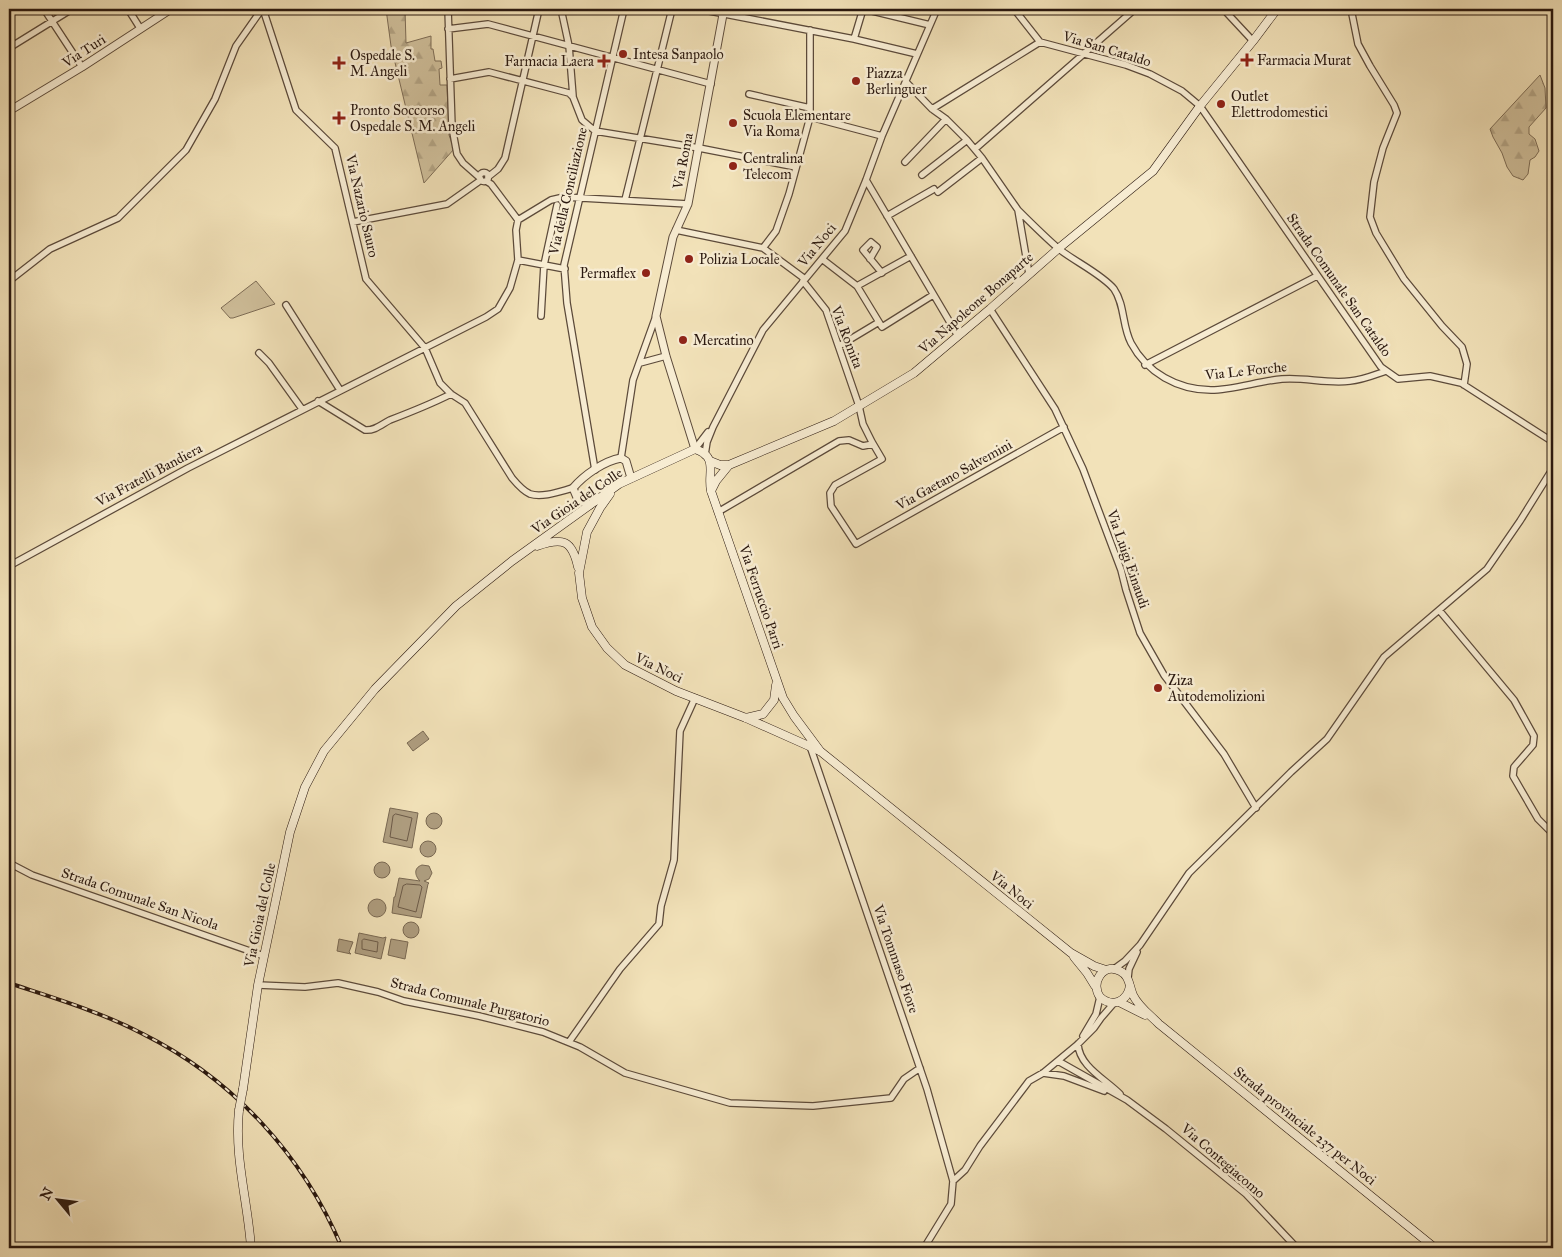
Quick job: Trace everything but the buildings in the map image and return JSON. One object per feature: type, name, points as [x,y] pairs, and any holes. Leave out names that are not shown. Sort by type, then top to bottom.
[{"type":"main road","name":"Via Napoleone Bonaparte","points":[[711,491],[716,480],[729,465],[834,421],[914,373],[990,309],[1058,248],[1152,171],[1200,106],[1277,9]]},
{"type":"main road","points":[[695,449],[720,466],[729,465]]},
{"type":"main road","name":"Via Gioia del Colle","points":[[251,1248],[250,1229],[239,1160],[239,1110],[258,985],[290,832],[305,787],[324,751],[376,689],[456,606],[528,549],[614,488],[631,478],[695,449]]},
{"type":"main road","name":"Via Ferruccio Parri","points":[[708,458],[712,466],[709,482],[711,491],[782,698],[820,751]]},
{"type":"main road","name":"Via Noci","points":[[614,488],[586,532],[579,573],[582,598],[592,627],[607,648],[625,665],[676,691],[746,718],[810,746]]},
{"type":"main road","points":[[528,549],[550,541],[561,540],[569,546],[575,555],[579,573]]},
{"type":"main road","points":[[746,718],[763,714],[770,706],[776,692],[776,680]]},
{"type":"main road","points":[[810,746],[820,751]]},
{"type":"main road","name":"Via Noci","points":[[820,751],[1071,954],[1087,972],[1095,986]]},
{"type":"main road","name":"Via Noci","points":[[1071,954],[1094,966],[1110,970]]},
{"type":"main road","points":[[1110,970],[1122,972],[1128,982],[1125,997],[1117,1002],[1106,1002],[1100,997],[1095,986],[1097,978],[1110,970]]},
{"type":"main road","name":"Strada provinciale 237 per Noci","points":[[1128,982],[1133,996],[1140,1006],[1159,1024],[1435,1248]]},
{"type":"main road","name":"Strada provinciale 237 per Noci","points":[[1117,1002],[1138,1011],[1159,1024]]},
{"type":"street","points":[[44,9],[82,67]]},
{"type":"street","points":[[9,48],[72,9]]},
{"type":"street","points":[[128,9],[140,28]]},
{"type":"street","name":"Via Turi","points":[[9,111],[82,67],[171,9]]},
{"type":"street","points":[[9,281],[50,249],[118,218],[186,150],[215,99],[236,46],[263,9]]},
{"type":"street","name":"Via Nazario Sauro","points":[[263,9],[296,110],[335,148],[366,279],[425,348],[440,383],[451,394],[465,403],[512,478],[522,489],[531,494],[548,494],[573,488]]},
{"type":"street","points":[[448,9],[452,127],[457,154],[463,163],[491,184],[518,220],[551,200],[564,197],[688,204]]},
{"type":"street","points":[[353,222],[446,204],[498,169],[505,158],[539,9]]},
{"type":"street","points":[[561,9],[569,46],[573,97],[582,120],[595,131],[699,148],[796,167]]},
{"type":"street","name":"Via della Conciliazione","points":[[595,470],[567,303],[564,265],[624,9]]},
{"type":"street","points":[[625,200],[672,9]]},
{"type":"street","points":[[699,9],[724,11],[917,54]]},
{"type":"street","points":[[854,39],[863,9],[930,24]]},
{"type":"street","name":"Via Noci","points":[[708,458],[707,442],[713,426],[763,330],[845,230],[882,136],[937,9]]},
{"type":"street","points":[[932,109],[1040,42],[1014,9]]},
{"type":"street","points":[[975,149],[1135,9]]},
{"type":"street","points":[[1220,9],[1226,12],[1253,41]]},
{"type":"street","points":[[1351,9],[1358,44],[1397,113],[1374,182],[1370,217],[1376,233],[1404,279],[1442,326],[1462,347],[1467,364],[1464,385]]},
{"type":"street","name":"Via Roma","points":[[656,316],[673,237],[688,204],[724,11]]},
{"type":"street","points":[[448,29],[488,24],[711,84]]},
{"type":"street","points":[[676,230],[763,248],[776,231],[789,194],[810,117],[810,30]]},
{"type":"street","name":"Via San Cataldo","points":[[1040,42],[1126,65],[1150,74],[1182,91],[1200,106]]},
{"type":"street","points":[[450,79],[489,72],[570,93],[573,97]]},
{"type":"street","points":[[906,82],[932,109],[946,119],[968,140],[1018,210],[1029,274]]},
{"type":"street","points":[[749,94],[810,108]]},
{"type":"street","name":"Strada Comunale San Cataldo","points":[[1200,106],[1381,367],[1398,379],[1430,376],[1460,383],[1553,442]]},
{"type":"street","points":[[810,117],[882,136]]},
{"type":"street","points":[[905,162],[946,119]]},
{"type":"street","points":[[922,175],[968,140]]},
{"type":"street","points":[[887,216],[936,190],[982,158]]},
{"type":"street","points":[[866,180],[958,336]]},
{"type":"street","points":[[541,316],[544,265],[557,205]]},
{"type":"street","name":"Via Le Forche","points":[[1018,210],[1058,248],[1113,289],[1119,300],[1130,341],[1145,365],[1171,382],[1187,387],[1211,390],[1296,378],[1349,382],[1386,371]]},
{"type":"street","name":"Via Fratelli Bandiera","points":[[9,566],[188,468],[486,317],[498,309],[510,288],[518,260],[516,230],[518,220]]},
{"type":"street","name":"Via Romita","points":[[763,248],[804,280],[826,310],[859,406],[863,424],[882,459],[835,485],[830,493],[831,506],[856,544]]},
{"type":"street","points":[[857,286],[911,256]]},
{"type":"street","points":[[870,258],[882,272]]},
{"type":"street","points":[[822,259],[857,286],[880,324]]},
{"type":"street","points":[[518,260],[565,269]]},
{"type":"street","points":[[1145,365],[1317,276]]},
{"type":"street","points":[[838,346],[933,295]]},
{"type":"street","points":[[286,305],[340,390]]},
{"type":"street","name":"Via Luigi Einaudi","points":[[990,309],[1055,409],[1064,427],[1083,469],[1118,561],[1140,632],[1164,675],[1224,754],[1256,808]]},
{"type":"street","points":[[656,316],[666,356],[695,449]]},
{"type":"street","points":[[621,458],[634,380],[656,316]]},
{"type":"street","points":[[259,353],[302,409]]},
{"type":"street","points":[[640,363],[666,356]]},
{"type":"street","points":[[318,401],[365,430],[370,430],[429,406],[451,394]]},
{"type":"street","name":"Via Noci","points":[[695,449],[713,426]]},
{"type":"street","name":"Via Gaetano Salvemini","points":[[856,544],[1064,427]]},
{"type":"street","points":[[718,512],[839,441],[849,440],[863,446],[873,444]]},
{"type":"street","points":[[590,505],[578,500],[573,488],[579,480],[615,459],[621,458],[626,461],[631,478]]},
{"type":"street","points":[[1128,982],[1129,969],[1140,945],[1190,873],[1327,739],[1384,657],[1487,569],[1553,468]]},
{"type":"street","points":[[1439,610],[1514,700],[1534,736],[1533,746],[1514,767],[1513,776],[1538,819],[1553,834]]},
{"type":"street","points":[[569,1042],[620,969],[659,924],[661,906],[674,860],[680,731],[695,698]]},
{"type":"street","name":"Via Tommaso Fiore","points":[[810,746],[920,1068],[953,1181]]},
{"type":"street","name":"Strada Comunale San Nicola","points":[[9,863],[32,875],[264,956]]},
{"type":"street","points":[[1110,970],[1125,960],[1140,945]]},
{"type":"street","name":"Strada Comunale Purgatorio","points":[[258,985],[305,988],[338,983],[359,986],[404,1001],[479,1016],[543,1032],[580,1047],[625,1073],[730,1103],[812,1106],[891,1098],[904,1079],[920,1068]]},
{"type":"street","points":[[1078,1044],[1096,1014],[1100,997]]},
{"type":"street","points":[[924,1248],[951,1204],[953,1181],[965,1170],[980,1146],[1029,1081],[1043,1074],[1078,1044],[1117,1002]]},
{"type":"street","name":"Via Contegiacomo","points":[[1078,1044],[1078,1052],[1084,1062],[1127,1100],[1246,1194],[1297,1248]]},
{"type":"street","name":"Via Contegiacomo","points":[[1058,1061],[1127,1100]]},
{"type":"street","name":"Via Contegiacomo","points":[[1043,1074],[1078,1080],[1127,1100]]},
{"type":"green space","points":[[386,9],[405,9],[406,43],[431,36],[431,49],[433,49],[435,61],[441,61],[442,68],[439,69],[440,85],[447,85],[449,135],[454,149],[424,183],[391,46]]},
{"type":"green space","points":[[1540,75],[1545,88],[1546,108],[1529,127],[1529,134],[1535,139],[1539,151],[1530,160],[1528,174],[1523,180],[1513,176],[1507,167],[1490,129]]},
{"type":"green space","points":[[256,281],[275,304],[230,318],[221,308]]},
{"type":"water","points":[[423,731],[429,739],[413,751],[407,743]]},
{"type":"water","points":[[390,808],[418,813],[412,848],[383,842]]},
{"type":"water","points":[[431,813],[437,813],[442,818],[440,827],[431,829],[426,824],[426,818]]},
{"type":"water","points":[[425,841],[431,841],[436,846],[434,855],[425,857],[420,852],[420,846]]},
{"type":"water","points":[[379,862],[385,862],[390,867],[388,876],[379,878],[374,873],[374,867]]},
{"type":"water","points":[[422,865],[429,866],[432,873],[429,879],[424,881],[429,883],[421,918],[392,913],[399,878],[420,881],[416,870]]},
{"type":"water","points":[[377,899],[383,902],[386,908],[383,914],[377,917],[371,914],[368,908],[371,902]]},
{"type":"water","points":[[411,922],[417,924],[419,930],[417,936],[411,938],[405,936],[403,930],[405,924]]},
{"type":"water","points":[[359,933],[386,937],[381,959],[355,953]]},
{"type":"water","points":[[339,939],[353,942],[349,952],[351,954],[337,951]]},
{"type":"water","points":[[391,939],[408,942],[405,959],[388,955]]},
{"type":"railway","points":[[9,983],[77,1006],[127,1026],[176,1052],[207,1073],[262,1123],[286,1151],[326,1214],[342,1248]]},
{"type":"place","name":"Intesa Sanpaolo","points":[[623,54]]},
{"type":"place","name":"Farmacia Murat","points":[[1247,60]]},
{"type":"place","name":"Farmacia Laera","points":[[604,61]]},
{"type":"place","name":"Ospedale S. M. Angeli","points":[[339,63]]},
{"type":"place","name":"Piazza Berlinguer","points":[[856,81]]},
{"type":"place","name":"Outlet Elettrodomestici","points":[[1221,104]]},
{"type":"place","name":"Pronto Soccorso Ospedale S. M. Angeli","points":[[339,118]]},
{"type":"place","name":"Scuola Elementare Via Roma","points":[[733,123]]},
{"type":"place","name":"Centralina Telecom","points":[[733,166]]},
{"type":"place","name":"Polizia Locale","points":[[689,259]]},
{"type":"place","name":"Permaflex","points":[[646,273]]},
{"type":"place","name":"Mercatino","points":[[683,340]]},
{"type":"place","name":"Ziza Autodemolizioni","points":[[1158,688]]}]
